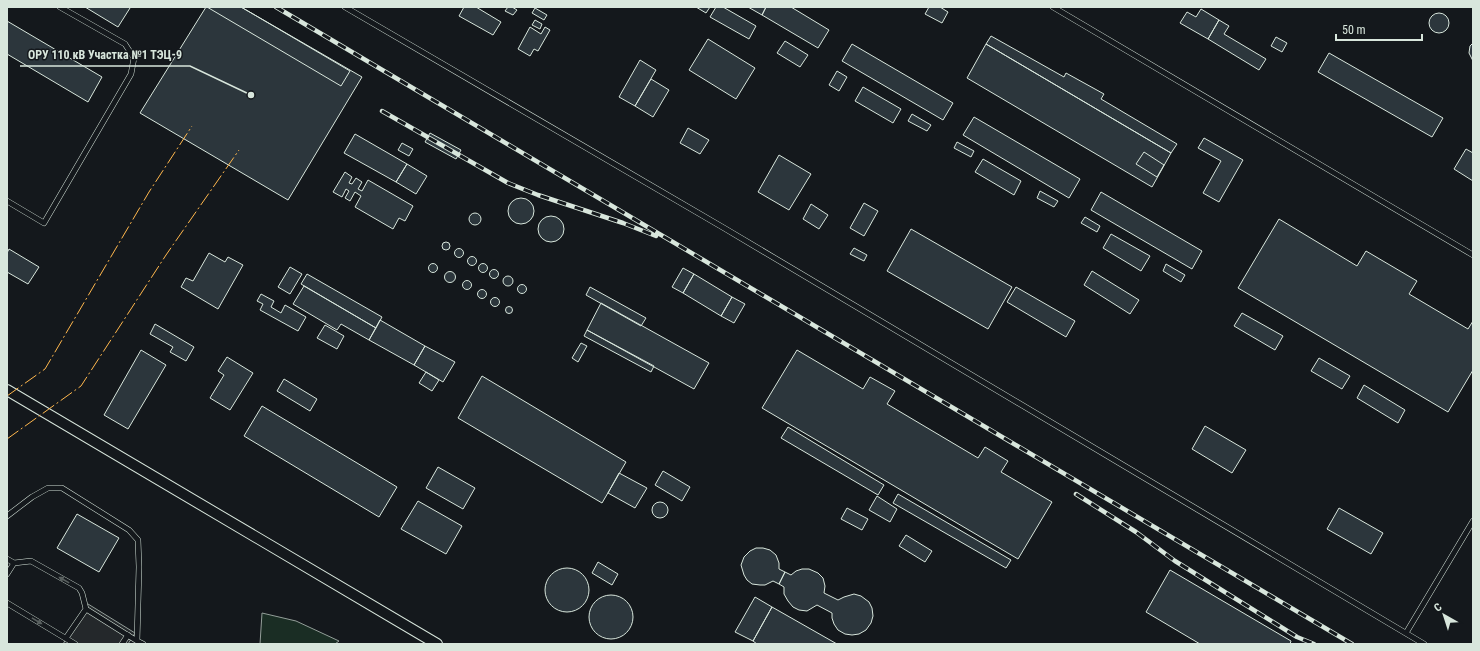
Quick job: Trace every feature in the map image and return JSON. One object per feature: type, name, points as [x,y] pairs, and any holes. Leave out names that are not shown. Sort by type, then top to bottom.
[{"type":"street","points":[[7,390],[437,644]]},
{"type":"lane","points":[[7,201],[44,223],[131,74],[134,58],[125,44],[60,7]]},
{"type":"lane","points":[[345,7],[717,224],[1424,644]]},
{"type":"lane","points":[[1053,7],[1473,255]]},
{"type":"lane","points":[[7,516],[32,497],[48,488],[62,488],[129,530],[138,540],[139,567],[137,641]]},
{"type":"lane","points":[[1406,633],[1473,521]]},
{"type":"lane","points":[[7,558],[14,563],[31,561],[79,588],[82,593],[86,609],[143,644]]},
{"type":"lane","points":[[7,574],[14,563]]},
{"type":"lane","points":[[7,603],[75,644]]},
{"type":"lane","points":[[66,638],[86,609]]},
{"type":"lane","points":[[122,644],[128,635]]},
{"type":"green space","points":[[262,613],[296,621],[339,641],[335,644],[260,644]]},
{"type":"shaded area","points":[[88,604],[135,633],[128,644],[63,644]]},
{"type":"building","points":[[85,7],[128,7],[130,8],[118,27]]},
{"type":"building","points":[[206,7],[241,7],[362,77],[288,200],[140,113]]},
{"type":"building","points":[[207,7],[241,7],[350,71],[341,86]]},
{"type":"building","points":[[464,7],[476,7],[501,22],[493,35],[459,16]]},
{"type":"building","points":[[508,7],[512,7],[517,10],[513,15],[505,11]]},
{"type":"building","points":[[696,7],[710,7],[706,13]]},
{"type":"building","points":[[716,7],[723,7],[756,26],[749,39],[710,17]]},
{"type":"building","points":[[748,7],[766,7],[762,15]]},
{"type":"building","points":[[766,7],[791,7],[829,30],[818,48],[762,15]]},
{"type":"building","points":[[929,7],[940,7],[948,12],[942,23],[925,14]]},
{"type":"building","points":[[535,8],[547,15],[544,20],[532,13]]},
{"type":"building","points":[[1201,9],[1219,20],[1208,39],[1180,23],[1187,12],[1196,17]]},
{"type":"building","points":[[1439,13],[1446,16],[1449,23],[1446,30],[1439,33],[1432,30],[1429,23],[1432,16]]},
{"type":"building","points":[[535,20],[542,24],[540,29],[532,25]]},
{"type":"building","points":[[1219,20],[1229,26],[1224,34],[1266,59],[1259,70],[1208,39]]},
{"type":"building","points":[[7,21],[102,77],[88,102],[7,54]]},
{"type":"building","points":[[530,27],[541,34],[545,27],[550,30],[538,51],[534,49],[530,56],[518,49]]},
{"type":"building","points":[[991,36],[1064,77],[1066,73],[1104,94],[1101,99],[1177,144],[1171,153],[986,44]]},
{"type":"building","points":[[1276,37],[1287,43],[1282,52],[1271,46]]},
{"type":"building","points":[[708,39],[755,68],[736,99],[689,70]]},
{"type":"building","points":[[785,41],[808,55],[800,67],[777,53]]},
{"type":"building","points":[[1473,43],[1473,61],[1469,53],[1470,46]]},
{"type":"building","points":[[852,44],[953,103],[943,120],[842,61]]},
{"type":"building","points":[[986,44],[1171,153],[1152,187],[967,78]]},
{"type":"building","points":[[1329,53],[1443,118],[1432,137],[1318,72]]},
{"type":"building","points":[[640,60],[656,70],[635,106],[619,97]]},
{"type":"building","points":[[837,71],[847,77],[839,91],[829,85]]},
{"type":"building","points":[[651,79],[669,90],[653,117],[635,106]]},
{"type":"building","points":[[863,87],[901,109],[893,123],[855,101]]},
{"type":"building","points":[[912,114],[931,125],[927,131],[908,121]]},
{"type":"building","points":[[974,117],[1080,179],[1069,198],[963,135]]},
{"type":"building","points":[[688,128],[709,140],[700,154],[680,143]]},
{"type":"building","points":[[430,133],[461,150],[456,159],[425,142]]},
{"type":"building","points":[[355,134],[407,164],[396,182],[344,153]]},
{"type":"building","points":[[1204,138],[1243,160],[1219,202],[1203,193],[1221,161],[1198,148]]},
{"type":"building","points":[[957,142],[974,151],[971,157],[954,148]]},
{"type":"building","points":[[402,143],[413,149],[409,156],[398,150]]},
{"type":"building","points":[[1466,149],[1473,153],[1473,181],[1454,169]]},
{"type":"building","points":[[1144,152],[1164,165],[1157,177],[1136,164]]},
{"type":"building","points":[[779,155],[811,174],[789,210],[758,192]]},
{"type":"building","points":[[983,159],[1021,181],[1014,195],[975,172]]},
{"type":"building","points":[[407,164],[427,176],[416,194],[396,182]]},
{"type":"building","points":[[345,172],[352,177],[349,183],[352,184],[356,178],[362,182],[358,189],[362,191],[368,180],[413,206],[405,221],[399,218],[393,229],[355,207],[361,196],[355,192],[350,201],[345,198],[349,191],[346,189],[342,197],[333,192]]},
{"type":"building","points":[[1040,191],[1058,201],[1054,207],[1037,198]]},
{"type":"building","points":[[1101,192],[1202,251],[1192,269],[1091,210]]},
{"type":"building","points":[[521,198],[531,201],[534,211],[531,221],[521,224],[511,221],[508,211],[511,201]]},
{"type":"building","points":[[864,203],[878,211],[864,236],[850,228]]},
{"type":"building","points":[[811,204],[828,215],[819,229],[803,219]]},
{"type":"building","points":[[473,213],[477,213],[481,219],[477,225],[473,225],[469,221],[469,217]]},
{"type":"building","points":[[551,216],[561,219],[564,229],[561,239],[551,242],[541,239],[538,229],[541,219]]},
{"type":"building","points":[[1085,217],[1100,226],[1097,232],[1081,223]]},
{"type":"building","points":[[1279,219],[1357,266],[1366,251],[1417,281],[1409,294],[1468,329],[1473,321],[1473,370],[1448,412],[1238,288]]},
{"type":"building","points":[[911,229],[1012,287],[988,329],[887,271]]},
{"type":"building","points":[[1111,234],[1150,256],[1141,271],[1103,248]]},
{"type":"building","points":[[446,242],[449,243],[449,249],[446,250],[443,249],[442,246],[443,243]]},
{"type":"building","points":[[459,248],[464,253],[459,258],[454,253]]},
{"type":"building","points":[[854,248],[867,255],[864,261],[850,254]]},
{"type":"building","points":[[9,249],[39,267],[28,284],[7,272],[7,253]]},
{"type":"building","points":[[209,253],[225,262],[228,257],[243,265],[218,309],[181,287],[186,278],[193,281]]},
{"type":"building","points":[[470,257],[474,257],[476,261],[474,265],[470,265],[468,263],[468,259]]},
{"type":"building","points":[[433,263],[438,268],[433,273],[428,268]]},
{"type":"building","points":[[481,264],[485,264],[487,268],[485,272],[481,272],[479,270],[479,266]]},
{"type":"building","points":[[1166,264],[1185,275],[1181,282],[1163,271]]},
{"type":"building","points":[[290,267],[302,274],[290,294],[278,287]]},
{"type":"building","points":[[683,268],[694,274],[683,293],[672,287]]},
{"type":"building","points":[[494,269],[499,274],[494,279],[489,274]]},
{"type":"building","points":[[450,271],[454,273],[456,277],[454,281],[450,283],[446,281],[444,277],[446,273]]},
{"type":"building","points":[[1092,271],[1139,300],[1130,314],[1084,285]]},
{"type":"building","points":[[307,274],[382,317],[376,328],[301,284]]},
{"type":"building","points":[[694,274],[732,297],[721,316],[683,293]]},
{"type":"building","points":[[508,276],[513,281],[508,286],[503,281]]},
{"type":"building","points":[[465,281],[469,281],[471,285],[469,289],[465,289],[463,287],[463,283]]},
{"type":"building","points":[[522,284],[527,289],[522,294],[517,289]]},
{"type":"building","points":[[304,286],[376,328],[369,340],[341,324],[337,330],[293,304]]},
{"type":"building","points":[[590,287],[646,318],[641,326],[586,295]]},
{"type":"building","points":[[1016,287],[1075,321],[1066,337],[1007,302]]},
{"type":"building","points":[[480,290],[484,290],[486,294],[484,298],[480,298],[478,296],[478,292]]},
{"type":"building","points":[[261,294],[274,301],[271,307],[281,313],[285,305],[306,317],[298,331],[260,310],[263,304],[257,301]]},
{"type":"building","points":[[732,297],[745,304],[734,323],[721,316]]},
{"type":"building","points":[[493,298],[497,298],[499,302],[497,306],[493,306],[491,304],[491,300]]},
{"type":"building","points":[[601,303],[709,363],[694,389],[587,330]]},
{"type":"building","points":[[509,306],[512,307],[512,313],[509,314],[506,313],[505,310],[506,307]]},
{"type":"building","points":[[1242,313],[1283,336],[1275,350],[1234,326]]},
{"type":"building","points":[[380,320],[425,346],[414,365],[369,340]]},
{"type":"building","points":[[155,324],[194,347],[186,361],[170,352],[173,347],[150,334]]},
{"type":"building","points":[[325,325],[344,336],[337,349],[317,338]]},
{"type":"building","points":[[587,330],[654,366],[651,372],[584,336]]},
{"type":"building","points":[[581,343],[587,346],[578,362],[572,358]]},
{"type":"building","points":[[425,346],[455,362],[443,382],[414,365]]},
{"type":"building","points":[[141,350],[166,365],[128,429],[104,415]]},
{"type":"building","points":[[797,350],[863,389],[870,377],[895,391],[887,404],[978,458],[985,447],[1008,461],[1001,472],[1052,502],[1018,559],[762,408]]},
{"type":"building","points":[[227,357],[253,373],[230,410],[210,398],[224,375],[218,371]]},
{"type":"building","points":[[1319,358],[1350,376],[1342,389],[1311,371]]},
{"type":"building","points":[[426,372],[439,380],[432,391],[419,383]]},
{"type":"building","points":[[482,376],[626,462],[602,503],[458,418]]},
{"type":"building","points":[[284,379],[317,399],[310,411],[277,391]]},
{"type":"building","points":[[1364,385],[1405,410],[1398,423],[1357,398]]},
{"type":"building","points":[[262,406],[397,487],[379,517],[244,436]]},
{"type":"building","points":[[1205,426],[1246,450],[1232,473],[1192,449]]},
{"type":"building","points":[[788,427],[884,485],[878,495],[781,438]]},
{"type":"building","points":[[438,467],[475,488],[463,509],[426,488]]},
{"type":"building","points":[[663,471],[690,487],[682,501],[655,485]]},
{"type":"building","points":[[619,473],[647,488],[635,508],[608,493]]},
{"type":"building","points":[[898,494],[1011,560],[1006,568],[893,503]]},
{"type":"building","points":[[877,496],[897,509],[890,522],[869,510]]},
{"type":"building","points":[[418,501],[462,526],[446,554],[401,529]]},
{"type":"building","points":[[660,502],[667,507],[668,510],[663,517],[660,518],[653,513],[652,510],[657,503]]},
{"type":"building","points":[[847,508],[868,519],[862,530],[841,519]]},
{"type":"building","points":[[1339,508],[1383,533],[1371,554],[1327,529]]},
{"type":"building","points":[[77,514],[119,538],[99,572],[57,548]]},
{"type":"building","points":[[906,535],[932,551],[925,562],[899,546]]},
{"type":"building","points":[[756,548],[770,550],[776,555],[779,563],[779,569],[785,572],[779,584],[773,581],[765,585],[752,584],[747,580],[741,565],[744,557]]},
{"type":"building","points":[[598,562],[618,574],[612,585],[592,573]]},
{"type":"building","points":[[563,568],[571,568],[576,569],[583,574],[588,581],[588,599],[583,606],[576,611],[563,612],[555,609],[548,602],[545,594],[545,586],[548,578],[555,571]]},
{"type":"building","points":[[802,569],[809,569],[818,573],[823,578],[825,586],[824,593],[838,600],[854,594],[861,596],[869,602],[872,608],[873,616],[871,623],[866,630],[859,634],[845,634],[838,630],[834,624],[832,613],[817,605],[807,611],[799,610],[793,607],[784,594],[784,587],[779,584],[785,572],[791,575]]},
{"type":"building","points":[[1170,570],[1291,641],[1290,644],[1200,644],[1146,612]]},
{"type":"building","points":[[607,595],[615,595],[620,596],[627,601],[632,608],[632,626],[627,633],[620,638],[607,639],[599,636],[592,629],[589,621],[589,613],[592,605],[599,598]]},
{"type":"building","points":[[755,597],[772,607],[753,641],[735,632]]},
{"type":"building","points":[[772,607],[837,644],[757,644],[753,641]]},
{"type":"railway","points":[[276,7],[1352,644]]},
{"type":"railway","points":[[382,111],[508,183],[656,236]]},
{"type":"railway","points":[[1076,494],[1136,532],[1175,561],[1297,637],[1314,644]]},
{"type":"power","points":[[7,396],[45,369],[149,192],[192,126]]},
{"type":"power","points":[[7,439],[81,386],[166,255],[239,150]]},
{"type":"place","name":"ОРУ 110 кВ Участка №1 ТЭЦ-9","points":[[251,95]]}]
